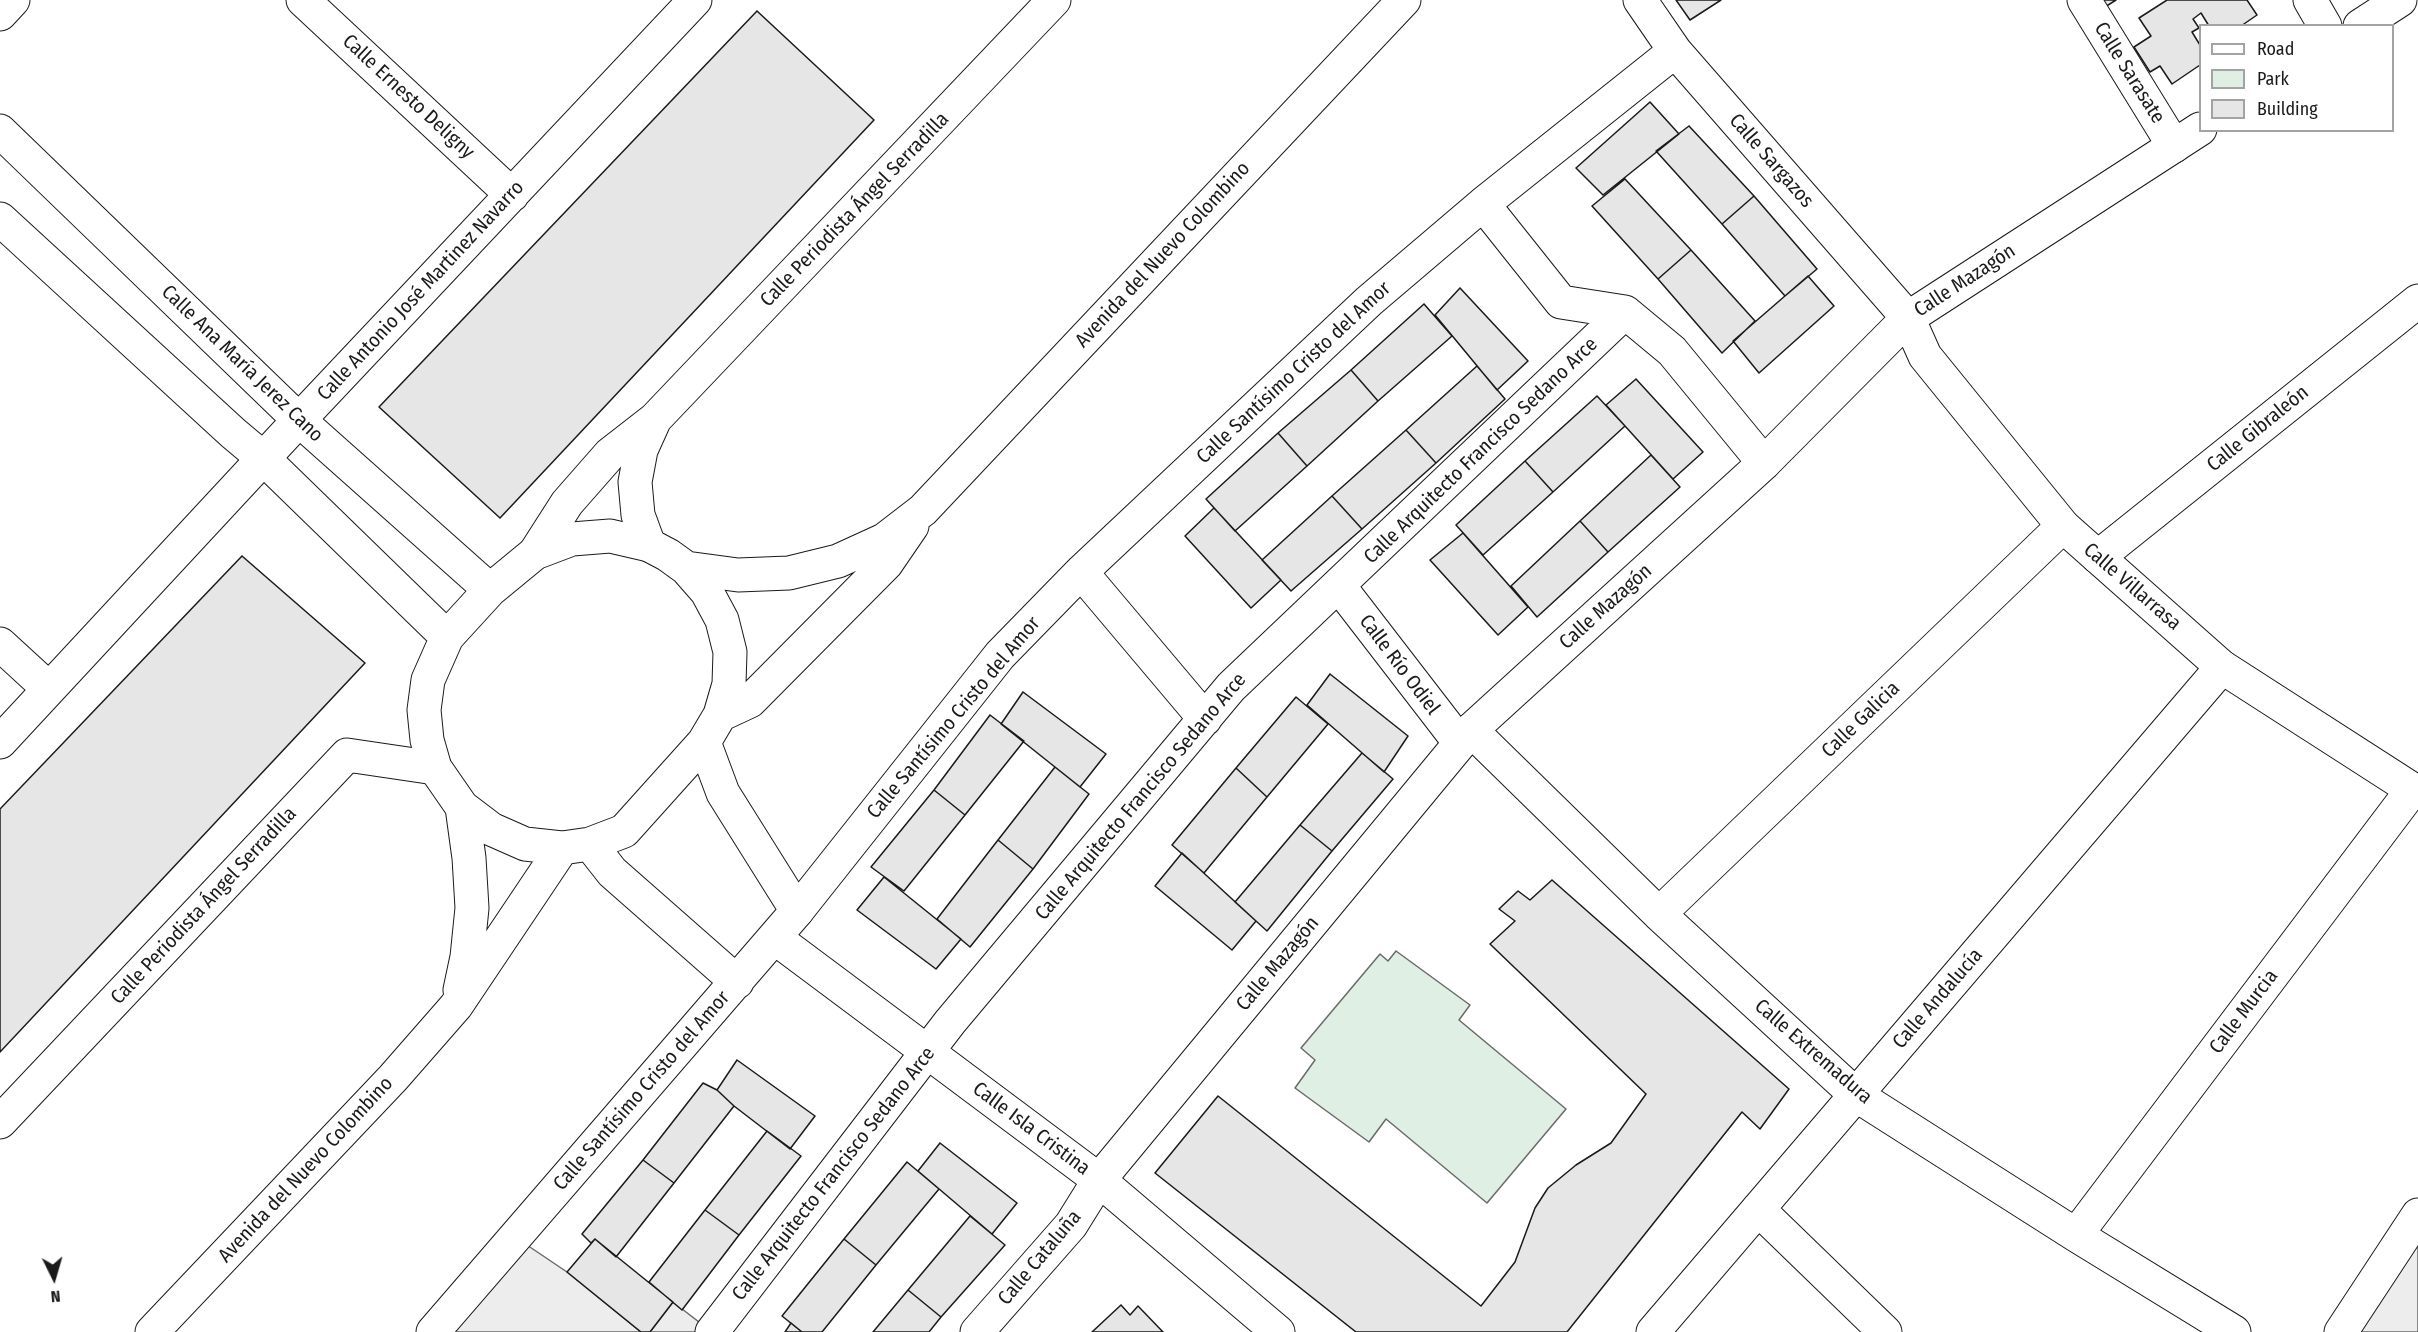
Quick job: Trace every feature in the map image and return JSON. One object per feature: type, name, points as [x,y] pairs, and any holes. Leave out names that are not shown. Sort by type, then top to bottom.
[{"type":"street","points":[[0,14],[13,0]]},
{"type":"street","name":"Calle Ernesto Deligny","points":[[303,0],[512,195]]},
{"type":"street","name":"Calle Antonio José Martinez Navarro","points":[[0,742],[299,420],[695,0]]},
{"type":"street","name":"Calle Periodista Ángel Serradilla","points":[[535,553],[567,503],[610,454],[655,419],[1054,0]]},
{"type":"street","name":"Avenida del Nuevo Colombino","points":[[712,728],[750,701],[886,564],[923,510],[1404,0]]},
{"type":"street","name":"Calle Sargazos","points":[[1640,0],[1675,51],[1908,318]]},
{"type":"street","name":"Calle Sarasate","points":[[2084,0],[2187,137]]},
{"type":"street","points":[[2310,0],[2324,24]]},
{"type":"street","points":[[2363,24],[2400,0]]},
{"type":"street","name":"Calle Santísimo Cristo del Amor","points":[[433,1332],[775,938],[1000,655],[1081,572],[1369,301],[1483,204],[1675,51]]},
{"type":"street","name":"Calle Ana María Jerez Cano","points":[[0,130],[299,420],[490,591]]},
{"type":"street","name":"Calle Mazagón","points":[[1099,1180],[1465,737],[1764,463],[1908,318],[2187,137]]},
{"type":"street","points":[[1483,204],[1560,303],[1625,312],[1672,351],[1764,463]]},
{"type":"street","points":[[0,219],[264,459],[447,637]]},
{"type":"street","name":"Calle Gibraleón","points":[[2098,557],[2418,301]]},
{"type":"street","name":"Calle Arquitecto Francisco Sedano Arce","points":[[712,1332],[950,1022],[1231,687],[1625,312]]},
{"type":"street","name":"Calle Villarrasa","points":[[1908,318],[1925,356],[2063,526],[2222,667],[2415,791]]},
{"type":"street","name":"Calle Periodista Ángel Serradilla","points":[[649,544],[638,515],[635,482],[641,450],[655,419]]},
{"type":"street","name":"Avenida del Nuevo Colombino","points":[[686,568],[738,575],[789,573],[838,561],[884,540],[923,510]]},
{"type":"street","name":"Calle Galicia","points":[[1659,914],[2063,526]]},
{"type":"street","points":[[610,536],[649,544],[686,568],[707,592],[722,620],[729,652],[729,684],[712,728],[624,831],[576,846],[525,844],[491,830],[462,807],[435,768],[427,740],[424,710],[428,680],[447,637],[490,591],[535,553],[572,538],[610,536]]},
{"type":"street","points":[[1081,572],[1205,719]]},
{"type":"street","name":"Calle Río Odiel","points":[[1339,586],[1465,737]]},
{"type":"street","points":[[0,644],[49,689]]},
{"type":"street","name":"Calle Andalucía","points":[[1653,1332],[2222,667]]},
{"type":"street","points":[[712,728],[723,793],[797,911]]},
{"type":"street","name":"Calle Extremadura","points":[[1465,737],[1856,1095],[2234,1332]]},
{"type":"street","name":"Calle Periodista Ángel Serradilla","points":[[0,1122],[347,755],[435,768]]},
{"type":"street","name":"Calle Murcia","points":[[2076,1235],[2415,791]]},
{"type":"street","name":"Avenida del Nuevo Colombino","points":[[456,1006],[467,957],[472,908],[469,858],[462,807]]},
{"type":"street","points":[[576,846],[612,872],[737,982]]},
{"type":"street","name":"Avenida del Nuevo Colombino","points":[[152,1332],[393,1078],[456,1006],[576,846]]},
{"type":"street","name":"Calle Isla Cristina","points":[[775,938],[1099,1180],[1278,1332]]},
{"type":"street","name":"Calle Cataluña","points":[[976,1332],[1071,1225],[1099,1180]]},
{"type":"street","points":[[1758,1209],[1885,1332]]},
{"type":"street","points":[[2341,1332],[2418,1215]]},
{"type":"green space","points":[[1396,951],[1470,1005],[1459,1020],[1566,1109],[1487,1203],[1386,1119],[1369,1142],[1295,1088],[1315,1060],[1301,1048],[1380,954],[1388,961]]},
{"type":"shaded area","points":[[2418,1220],[2418,1332],[2341,1332]]},
{"type":"shaded area","points":[[515,1237],[567,1272],[641,1332],[442,1332]]},
{"type":"shaded area","points":[[673,1302],[712,1332],[650,1332]]},
{"type":"building","points":[[1676,0],[1721,0],[1690,20]]},
{"type":"building","points":[[2101,0],[2116,0],[2105,7]]},
{"type":"building","points":[[2167,0],[2247,0],[2257,15],[2244,24],[2208,24],[2201,13],[2193,19],[2199,28],[2192,32],[2199,43],[2199,66],[2172,84],[2160,66],[2150,72],[2134,47],[2151,36],[2139,18]]},
{"type":"building","points":[[757,11],[874,120],[500,518],[379,407]]},
{"type":"building","points":[[1650,102],[1679,134],[1603,195],[1576,168]]},
{"type":"building","points":[[1689,126],[1754,196],[1722,224],[1656,151]]},
{"type":"building","points":[[1625,179],[1691,250],[1658,279],[1592,206]]},
{"type":"building","points":[[1754,196],[1817,269],[1785,296],[1722,224]]},
{"type":"building","points":[[1691,250],[1755,321],[1722,353],[1658,279]]},
{"type":"building","points":[[1808,276],[1834,306],[1759,373],[1733,341]]},
{"type":"building","points":[[1460,288],[1528,361],[1497,390],[1435,315]]},
{"type":"building","points":[[1424,304],[1452,336],[1378,401],[1351,370]]},
{"type":"building","points":[[1477,366],[1505,399],[1436,463],[1406,430]]},
{"type":"building","points":[[1351,370],[1378,401],[1307,466],[1278,433]]},
{"type":"building","points":[[1636,379],[1703,452],[1673,479],[1606,405]]},
{"type":"building","points":[[1597,396],[1625,426],[1553,492],[1525,461]]},
{"type":"building","points":[[1406,430],[1436,463],[1362,529],[1332,496]]},
{"type":"building","points":[[1278,433],[1307,466],[1235,531],[1206,499]]},
{"type":"building","points":[[1651,455],[1680,487],[1608,552],[1580,521]]},
{"type":"building","points":[[1525,461],[1553,492],[1483,555],[1456,525]]},
{"type":"building","points":[[1332,496],[1362,529],[1291,591],[1262,560]]},
{"type":"building","points":[[1214,508],[1281,580],[1251,608],[1185,536]]},
{"type":"building","points":[[1580,521],[1608,552],[1537,617],[1511,586]]},
{"type":"building","points":[[1463,533],[1528,607],[1498,635],[1430,560]]},
{"type":"building","points":[[242,556],[365,663],[0,1052],[0,809]]},
{"type":"building","points":[[1330,674],[1408,736],[1384,772],[1307,705]]},
{"type":"building","points":[[1023,692],[1106,754],[1080,787],[1001,724]]},
{"type":"building","points":[[1296,697],[1328,724],[1267,797],[1236,768]]},
{"type":"building","points":[[990,715],[1024,741],[965,815],[934,790]]},
{"type":"building","points":[[1362,753],[1393,779],[1332,851],[1300,825]]},
{"type":"building","points":[[1055,767],[1089,794],[1033,869],[998,840]]},
{"type":"building","points":[[1236,768],[1267,797],[1204,873],[1172,845]]},
{"type":"building","points":[[934,790],[965,815],[904,891],[871,867]]},
{"type":"building","points":[[1300,825],[1332,851],[1267,931],[1235,902]]},
{"type":"building","points":[[998,840],[1033,869],[970,947],[937,919]]},
{"type":"building","points":[[1182,853],[1256,921],[1232,950],[1155,886]]},
{"type":"building","points":[[884,877],[961,939],[936,969],[857,910]]},
{"type":"building","points":[[1552,880],[1789,1089],[1760,1129],[1742,1112],[1567,1332],[1356,1332],[1155,1173],[1218,1096],[1481,1306],[1515,1262],[1535,1208],[1548,1188],[1576,1165],[1611,1143],[1646,1094],[1490,944],[1515,921],[1499,909],[1518,891],[1530,900]]},
{"type":"building","points":[[737,1060],[815,1116],[790,1149],[717,1090]]},
{"type":"building","points":[[703,1083],[717,1090],[734,1106],[674,1183],[643,1160]]},
{"type":"building","points":[[767,1131],[801,1156],[739,1235],[705,1210]]},
{"type":"building","points":[[940,1143],[1017,1203],[992,1234],[918,1171]]},
{"type":"building","points":[[643,1160],[674,1183],[616,1257],[595,1239],[591,1243],[582,1234]]},
{"type":"building","points":[[907,1162],[939,1189],[876,1265],[844,1239]]},
{"type":"building","points":[[705,1210],[739,1235],[682,1310],[649,1282]]},
{"type":"building","points":[[970,1216],[1005,1245],[941,1317],[908,1290]]},
{"type":"building","points":[[595,1239],[673,1302],[650,1332],[641,1332],[567,1272]]},
{"type":"building","points":[[844,1239],[876,1265],[822,1332],[802,1332],[782,1316]]},
{"type":"building","points":[[908,1290],[941,1317],[929,1332],[873,1332]]},
{"type":"building","points":[[1121,1305],[1130,1315],[1138,1306],[1163,1332],[1092,1332]]},
{"type":"building","points":[[791,1323],[802,1332],[785,1332]]}]
